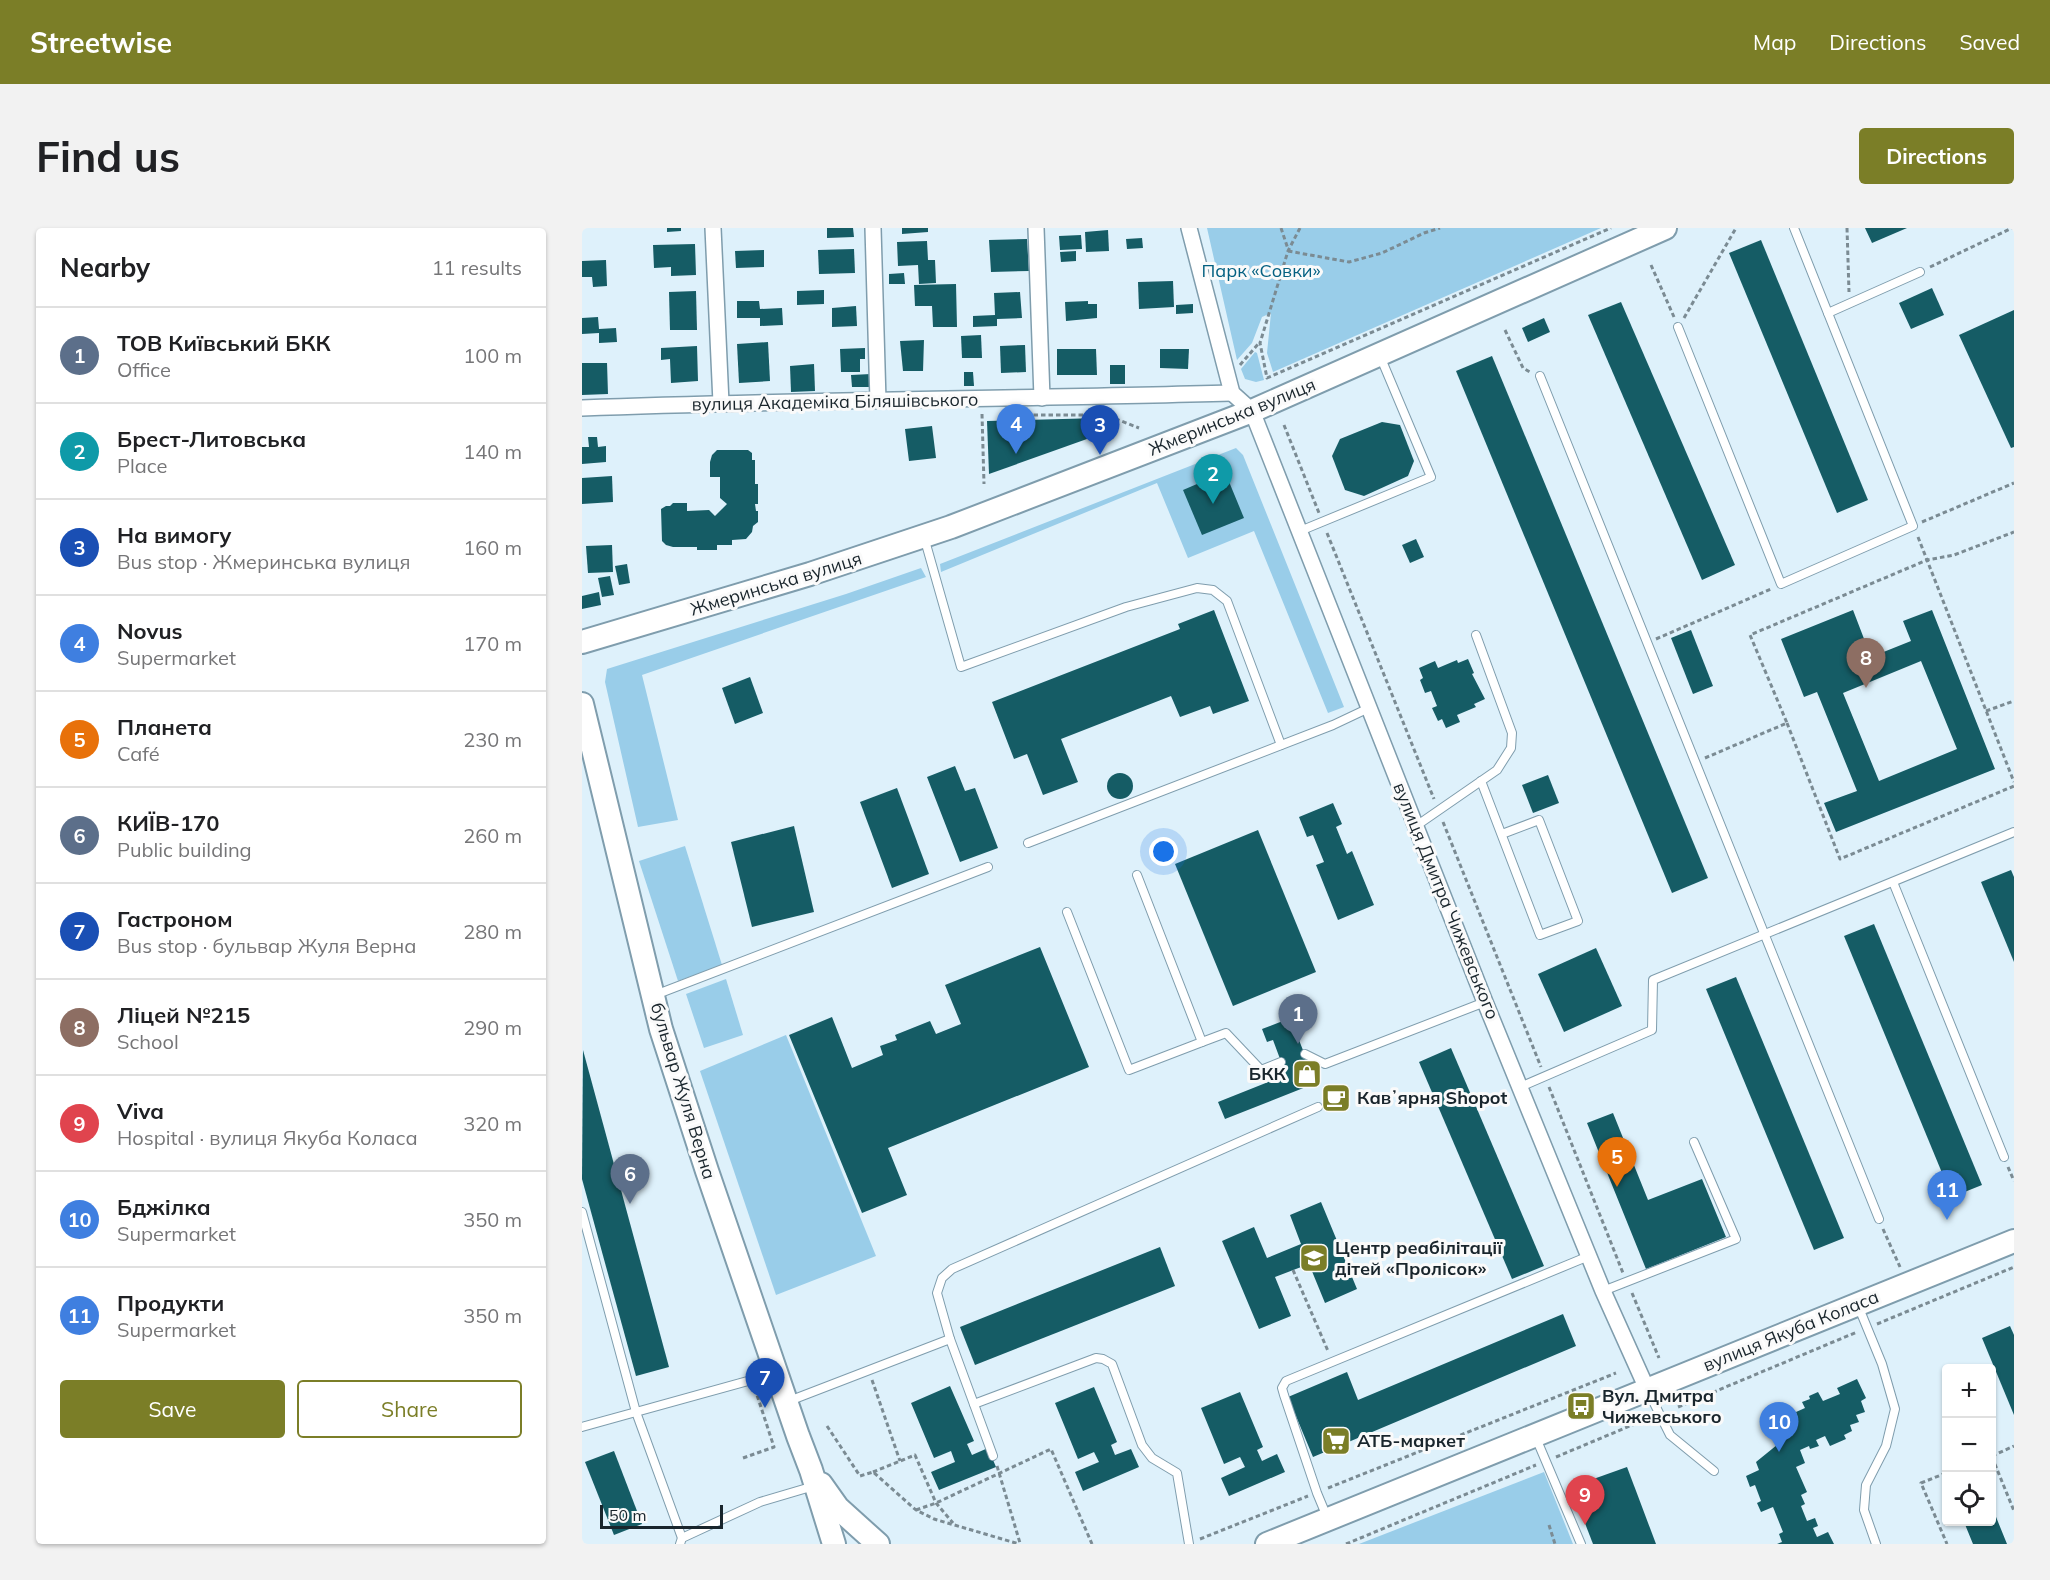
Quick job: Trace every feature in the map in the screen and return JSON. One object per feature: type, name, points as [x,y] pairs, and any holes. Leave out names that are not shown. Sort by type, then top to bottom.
[{"type":"street","points":[[713,228],[721,403]]},
{"type":"street","points":[[873,228],[878,401]]},
{"type":"street","points":[[1036,228],[1042,398]]},
{"type":"street","points":[[1189,228],[1232,393],[1252,411]]},
{"type":"street","name":"Жмеринська вулиця","points":[[582,642],[810,574],[924,537],[1252,411],[1665,228]]},
{"type":"street","name":"вулиця Академіка Біляшівського","points":[[582,408],[1232,393]]},
{"type":"street","name":"вулиця Дмитра Чижевського","points":[[1252,411],[1485,1002],[1603,1291],[1647,1389]]},
{"type":"street","name":"бульвар Жуля Верна","points":[[582,704],[591,755],[661,1029],[834,1544]]},
{"type":"street","name":"вулиця Якуба Коласа","points":[[1267,1544],[1857,1304],[2013,1243]]},
{"type":"street","name":"бульвар Жуля Верна","points":[[813,1478],[838,1508],[878,1544]]},
{"type":"lane","points":[[1678,327],[1781,584],[1913,526],[1794,228]]},
{"type":"lane","points":[[1828,313],[1920,272]]},
{"type":"lane","points":[[1300,531],[1431,477],[1379,355]]},
{"type":"lane","points":[[1539,376],[1879,1219]]},
{"type":"lane","points":[[924,537],[961,667],[1126,607],[1197,588],[1214,590],[1227,601],[1281,745]]},
{"type":"lane","points":[[1416,826],[1497,770],[1511,748],[1512,733],[1476,635]]},
{"type":"lane","points":[[1028,843],[1333,725],[1369,708]]},
{"type":"lane","points":[[1481,781],[1540,935],[1578,921],[1539,820],[1502,834]]},
{"type":"lane","points":[[1520,1087],[1652,1030],[1653,980],[2014,832]]},
{"type":"lane","points":[[653,996],[988,867]]},
{"type":"lane","points":[[1137,875],[1202,1042]]},
{"type":"lane","points":[[1893,882],[2004,1156]]},
{"type":"lane","points":[[1067,912],[1129,1070],[1226,1033],[1261,1070],[1281,1062]]},
{"type":"lane","points":[[1305,1054],[1325,1064],[1485,1002]]},
{"type":"lane","points":[[993,1456],[950,1340],[936,1293],[942,1278],[952,1269],[1318,1107]]},
{"type":"lane","points":[[1603,1291],[1736,1239],[1694,1142]]},
{"type":"lane","points":[[582,1212],[636,1412],[681,1541],[813,1478]]},
{"type":"lane","points":[[1328,1519],[1282,1388],[1286,1381],[1589,1256]]},
{"type":"lane","points":[[1857,1304],[1882,1364],[1895,1409],[1886,1446],[1866,1485],[1864,1510],[1876,1544]]},
{"type":"lane","points":[[786,1402],[950,1340]]},
{"type":"lane","points":[[974,1404],[1096,1358],[1112,1364],[1142,1445],[1152,1458],[1177,1473],[1189,1544]]},
{"type":"lane","points":[[582,1427],[776,1373]]},
{"type":"lane","points":[[1647,1389],[1670,1435],[1714,1471]]},
{"type":"lane","points":[[1535,1435],[1581,1544]]},
{"type":"path","points":[[1281,228],[1288,251]]},
{"type":"path","points":[[1236,368],[1260,342],[1288,251],[1300,228]]},
{"type":"path","points":[[1288,251],[1349,262],[1382,253],[1440,228]]},
{"type":"path","points":[[1260,342],[1267,378],[1611,228]]},
{"type":"path","points":[[1678,327],[1736,228]]},
{"type":"path","points":[[1847,228],[1850,303]]},
{"type":"path","points":[[1920,272],[2012,228]]},
{"type":"path","points":[[1651,265],[1678,327]]},
{"type":"path","points":[[1505,330],[1523,368],[1539,376]]},
{"type":"path","points":[[981,399],[984,484]]},
{"type":"path","points":[[1016,415],[1106,415],[1139,428]]},
{"type":"path","points":[[1284,425],[1659,1358]]},
{"type":"path","points":[[2014,483],[1913,526],[1927,560],[2014,784],[1840,859],[1750,635],[1927,560],[1954,555],[2014,531]]},
{"type":"path","points":[[1647,642],[1781,584]]},
{"type":"path","points":[[1986,711],[2014,701]]},
{"type":"path","points":[[1695,762],[1786,723]]},
{"type":"path","points":[[1879,1219],[1900,1269]]},
{"type":"path","points":[[1678,1407],[2014,1267]]},
{"type":"path","points":[[1293,1270],[1332,1362]]},
{"type":"path","points":[[868,1370],[900,1461]]},
{"type":"path","points":[[1189,1544],[1616,1373]]},
{"type":"path","points":[[743,1458],[774,1447],[752,1380]]},
{"type":"path","points":[[1346,1544],[1637,1423]]},
{"type":"path","points":[[827,1426],[860,1476],[915,1455],[936,1503],[955,1525]]},
{"type":"path","points":[[1996,1454],[2014,1446]]},
{"type":"path","points":[[916,1510],[936,1503],[1051,1449],[1092,1544]]},
{"type":"path","points":[[1996,1466],[2014,1511]]},
{"type":"path","points":[[873,1472],[916,1510],[934,1519],[1019,1544]]},
{"type":"path","points":[[1000,1473],[1019,1544]]},
{"type":"path","points":[[1942,1475],[1921,1483],[1947,1544]]},
{"type":"path","points":[[1549,1525],[1555,1544]]},
{"type":"green space","name":"Парк «Совки»","points":[[1207,228],[1601,228],[1273,372],[1267,353],[1271,313],[1262,317],[1252,343],[1237,360]]},
{"type":"green space","points":[[1255,352],[1264,380],[1256,382],[1245,379],[1241,369]]},
{"type":"green space","points":[[1236,448],[1243,455],[1344,707],[1328,713],[1254,531],[1188,558],[1157,483],[941,572],[940,564]]},
{"type":"green space","points":[[921,568],[926,577],[642,675],[678,820],[638,827],[605,682],[607,669]]},
{"type":"green space","points":[[685,846],[722,965],[678,981],[639,861]]},
{"type":"green space","points":[[726,979],[743,1035],[704,1048],[686,994]]},
{"type":"green space","points":[[786,1035],[876,1256],[776,1295],[700,1071]]},
{"type":"green space","points":[[1544,1472],[1573,1544],[1359,1544]]},
{"type":"building","points":[[667,228],[681,228],[681,231],[667,232]]},
{"type":"building","points":[[827,228],[853,228],[854,237],[827,238]]},
{"type":"building","points":[[902,228],[928,228],[928,232],[902,234]]},
{"type":"building","points":[[1865,228],[1907,228],[1872,243]]},
{"type":"building","points":[[1108,230],[1109,251],[1086,252],[1085,232]]},
{"type":"building","points":[[1081,235],[1082,249],[1060,250],[1059,236]]},
{"type":"building","points":[[1142,238],[1143,248],[1127,249],[1126,239]]},
{"type":"building","points":[[1027,239],[1029,271],[991,272],[989,240]]},
{"type":"building","points":[[1761,240],[1868,500],[1837,513],[1729,253]]},
{"type":"building","points":[[927,241],[928,260],[935,260],[936,283],[919,284],[918,265],[898,266],[897,242]]},
{"type":"building","points":[[695,244],[696,275],[671,276],[671,267],[654,268],[653,245]]},
{"type":"building","points":[[854,249],[855,273],[819,274],[818,250]]},
{"type":"building","points":[[764,250],[764,267],[736,268],[735,251]]},
{"type":"building","points":[[1076,251],[1076,261],[1061,262],[1060,252]]},
{"type":"building","points":[[606,260],[607,286],[593,287],[592,277],[582,277],[582,261]]},
{"type":"building","points":[[904,273],[905,284],[889,284],[889,274]]},
{"type":"building","points":[[1173,281],[1174,307],[1139,309],[1138,282]]},
{"type":"building","points":[[956,284],[957,327],[933,327],[932,306],[915,306],[914,285]]},
{"type":"building","points":[[1932,288],[1944,315],[1911,329],[1899,303]]},
{"type":"building","points":[[824,290],[824,304],[797,305],[797,291]]},
{"type":"building","points":[[696,291],[697,330],[670,330],[669,292]]},
{"type":"building","points":[[1020,292],[1022,318],[997,319],[997,326],[973,327],[973,316],[995,315],[994,293]]},
{"type":"building","points":[[737,301],[759,301],[760,309],[782,308],[783,325],[760,326],[760,318],[737,318]]},
{"type":"building","points":[[1088,301],[1088,304],[1097,304],[1097,318],[1066,321],[1065,302]]},
{"type":"building","points":[[1621,302],[1735,565],[1702,580],[1588,315]]},
{"type":"building","points":[[1193,304],[1193,313],[1176,314],[1176,305]]},
{"type":"building","points":[[856,306],[857,326],[832,327],[832,308]]},
{"type":"building","points":[[2014,310],[2014,447],[2011,448],[1959,335]]},
{"type":"building","points":[[598,317],[599,329],[616,328],[617,342],[599,343],[599,333],[582,334],[582,318]]},
{"type":"building","points":[[1544,318],[1550,332],[1528,342],[1522,328]]},
{"type":"building","points":[[981,335],[982,358],[962,358],[961,336]]},
{"type":"building","points":[[924,340],[923,371],[903,371],[900,341]]},
{"type":"building","points":[[768,342],[770,381],[739,383],[737,344]]},
{"type":"building","points":[[1025,345],[1026,372],[1001,373],[1000,346]]},
{"type":"building","points":[[697,346],[698,381],[671,383],[670,359],[661,360],[661,348]]},
{"type":"building","points":[[865,348],[865,359],[860,359],[860,372],[841,372],[840,349]]},
{"type":"building","points":[[1057,349],[1096,349],[1097,375],[1057,375]]},
{"type":"building","points":[[1160,349],[1189,349],[1188,369],[1160,368]]},
{"type":"building","points":[[1492,356],[1708,878],[1672,893],[1456,371]]},
{"type":"building","points":[[582,363],[607,363],[608,394],[582,395]]},
{"type":"building","points":[[814,364],[815,391],[791,392],[790,366]]},
{"type":"building","points":[[1110,365],[1125,365],[1125,384],[1110,384]]},
{"type":"building","points":[[964,372],[973,372],[974,386],[964,386]]},
{"type":"building","points":[[871,374],[871,387],[852,387],[851,375]]},
{"type":"building","points":[[1100,418],[1101,434],[989,474],[987,421]]},
{"type":"building","points":[[1382,422],[1400,425],[1414,461],[1408,476],[1364,496],[1345,490],[1332,456],[1340,439]]},
{"type":"building","points":[[932,426],[936,458],[909,461],[905,429]]},
{"type":"building","points":[[588,437],[597,437],[598,447],[606,446],[606,462],[582,464],[582,447],[589,447]]},
{"type":"building","points":[[717,450],[748,450],[752,453],[752,460],[755,460],[755,484],[758,484],[758,504],[755,504],[756,511],[758,511],[758,522],[746,539],[732,540],[732,545],[717,545],[717,550],[697,550],[697,547],[666,545],[662,541],[661,509],[673,503],[687,503],[687,511],[709,510],[715,516],[727,504],[720,498],[720,477],[710,477],[710,462]]},
{"type":"building","points":[[1225,472],[1244,518],[1202,535],[1183,490]]},
{"type":"building","points":[[612,476],[613,502],[582,504],[582,478]]},
{"type":"building","points":[[1416,539],[1424,557],[1410,563],[1402,545]]},
{"type":"building","points":[[612,545],[613,572],[588,573],[586,546]]},
{"type":"building","points":[[627,564],[630,583],[619,585],[615,566]]},
{"type":"building","points":[[610,576],[614,595],[602,597],[598,578]]},
{"type":"building","points":[[599,592],[601,605],[582,609],[582,596]]},
{"type":"building","points":[[1214,610],[1249,701],[1213,714],[1210,706],[1180,717],[1171,696],[1061,739],[1078,782],[1043,795],[1027,754],[1014,759],[992,702],[1180,629],[1178,624]]},
{"type":"building","points":[[1853,610],[1871,657],[1911,641],[1903,621],[1932,610],[1995,769],[1836,832],[1824,803],[1857,791],[1817,692],[1804,697],[1781,639]],"holes":[[[1921,661],[1957,749],[1879,781],[1843,693]]]},
{"type":"building","points":[[1691,630],[1713,686],[1693,694],[1671,638]]},
{"type":"building","points":[[1468,659],[1474,673],[1472,674],[1485,699],[1474,704],[1476,707],[1457,715],[1460,722],[1446,728],[1442,719],[1438,721],[1432,708],[1437,706],[1431,691],[1425,693],[1420,680],[1423,678],[1419,668],[1435,661],[1438,668],[1457,660],[1458,663]]},
{"type":"building","points":[[750,677],[763,713],[735,724],[722,688]]},
{"type":"building","points":[[955,766],[965,791],[975,788],[998,848],[960,862],[927,777]]},
{"type":"building","points":[[1120,773],[1129,777],[1133,786],[1129,795],[1120,799],[1111,795],[1107,786],[1111,777]]},
{"type":"building","points":[[1548,775],[1559,803],[1533,813],[1522,785]]},
{"type":"building","points":[[897,788],[929,874],[892,888],[860,802]]},
{"type":"building","points":[[1333,803],[1342,824],[1336,827],[1347,854],[1352,851],[1374,905],[1338,920],[1316,865],[1324,862],[1313,835],[1307,837],[1299,817]]},
{"type":"building","points":[[794,826],[814,912],[752,927],[731,842]]},
{"type":"building","points":[[1258,830],[1316,972],[1233,1006],[1175,864]]},
{"type":"building","points":[[2011,870],[2014,877],[2014,962],[1981,882]]},
{"type":"building","points":[[1874,924],[1982,1185],[1952,1197],[1844,936]]},
{"type":"building","points":[[1040,947],[1089,1067],[888,1148],[907,1195],[862,1213],[789,1035],[832,1017],[852,1068],[883,1055],[880,1046],[897,1040],[895,1035],[930,1021],[936,1034],[961,1024],[945,985]]},
{"type":"building","points":[[1596,948],[1622,1006],[1564,1032],[1538,974]]},
{"type":"building","points":[[1736,977],[1844,1238],[1814,1250],[1706,989]]},
{"type":"building","points":[[1288,1019],[1290,1024],[1303,1019],[1305,1026],[1295,1030],[1316,1083],[1225,1119],[1218,1102],[1286,1075],[1273,1040],[1267,1042],[1262,1029]]},
{"type":"building","points":[[1451,1048],[1544,1266],[1512,1279],[1419,1062]]},
{"type":"building","points":[[583,1050],[669,1367],[636,1376],[582,1179]]},
{"type":"building","points":[[1613,1113],[1648,1200],[1702,1179],[1726,1237],[1646,1269],[1587,1123]]},
{"type":"building","points":[[1321,1202],[1357,1289],[1325,1303],[1309,1264],[1275,1277],[1291,1316],[1259,1329],[1222,1241],[1254,1227],[1267,1258],[1301,1244],[1290,1215]]},
{"type":"building","points":[[1160,1247],[1175,1286],[975,1365],[960,1327]]},
{"type":"building","points":[[1563,1314],[1576,1346],[1313,1457],[1288,1397],[1347,1372],[1358,1400]]},
{"type":"building","points":[[2010,1326],[2014,1335],[2014,1415],[1996,1372],[1996,1364],[1993,1364],[1982,1338]]},
{"type":"building","points":[[1857,1379],[1866,1398],[1861,1401],[1865,1412],[1856,1415],[1859,1422],[1850,1425],[1852,1431],[1844,1435],[1846,1439],[1830,1446],[1825,1436],[1816,1440],[1819,1446],[1810,1449],[1809,1446],[1800,1450],[1805,1463],[1796,1467],[1807,1492],[1801,1495],[1805,1504],[1801,1506],[1807,1521],[1815,1518],[1818,1526],[1813,1528],[1817,1537],[1828,1532],[1834,1544],[1777,1544],[1782,1542],[1779,1534],[1783,1532],[1773,1507],[1761,1512],[1757,1503],[1761,1501],[1755,1485],[1750,1487],[1746,1476],[1759,1470],[1756,1462],[1794,1431],[1790,1422],[1798,1418],[1796,1412],[1805,1408],[1802,1402],[1818,1392],[1823,1401],[1840,1394],[1837,1388]]},
{"type":"building","points":[[950,1386],[974,1441],[967,1444],[972,1455],[988,1448],[996,1467],[939,1490],[931,1472],[955,1462],[951,1451],[934,1458],[911,1403]]},
{"type":"building","points":[[1094,1387],[1117,1442],[1111,1445],[1115,1455],[1131,1449],[1139,1467],[1083,1491],[1075,1472],[1099,1462],[1094,1452],[1078,1459],[1055,1403]]},
{"type":"building","points":[[1240,1392],[1263,1447],[1257,1450],[1262,1461],[1277,1454],[1285,1472],[1229,1496],[1221,1478],[1245,1467],[1240,1457],[1224,1464],[1201,1408]]},
{"type":"building","points":[[614,1451],[642,1524],[614,1535],[585,1462]]},
{"type":"building","points":[[1627,1467],[1656,1544],[1593,1544],[1571,1487]]},
{"type":"building","points":[[1996,1517],[2007,1544],[1973,1544],[1966,1526],[1996,1526]]},
{"type":"place","name":"Novus","points":[[1016,454]]},
{"type":"place","name":"На вимогу","points":[[1100,455]]},
{"type":"place","name":"Брест-Литовська","points":[[1213,504]]},
{"type":"place","name":"Ліцей №215","points":[[1866,688]]},
{"type":"place","name":"ТОВ Київський БКК","points":[[1298,1044]]},
{"type":"place","name":"БКК","points":[[1307,1074]]},
{"type":"place","name":"Кавʼярня Shopot","points":[[1336,1098]]},
{"type":"place","name":"Планета","points":[[1617,1187]]},
{"type":"place","name":"КИЇВ-170","points":[[630,1204]]},
{"type":"place","name":"Продукти","points":[[1947,1220]]},
{"type":"place","name":"Центр реабілітації дітей «Пролісок»","points":[[1314,1258]]},
{"type":"place","name":"Вул. Дмитра Чижевського","points":[[1581,1406]]},
{"type":"place","name":"Гастроном","points":[[765,1408]]},
{"type":"place","name":"АТБ-маркет","points":[[1336,1441]]},
{"type":"place","name":"Бджілка","points":[[1779,1452]]},
{"type":"place","name":"Viva","points":[[1585,1525]]}]
